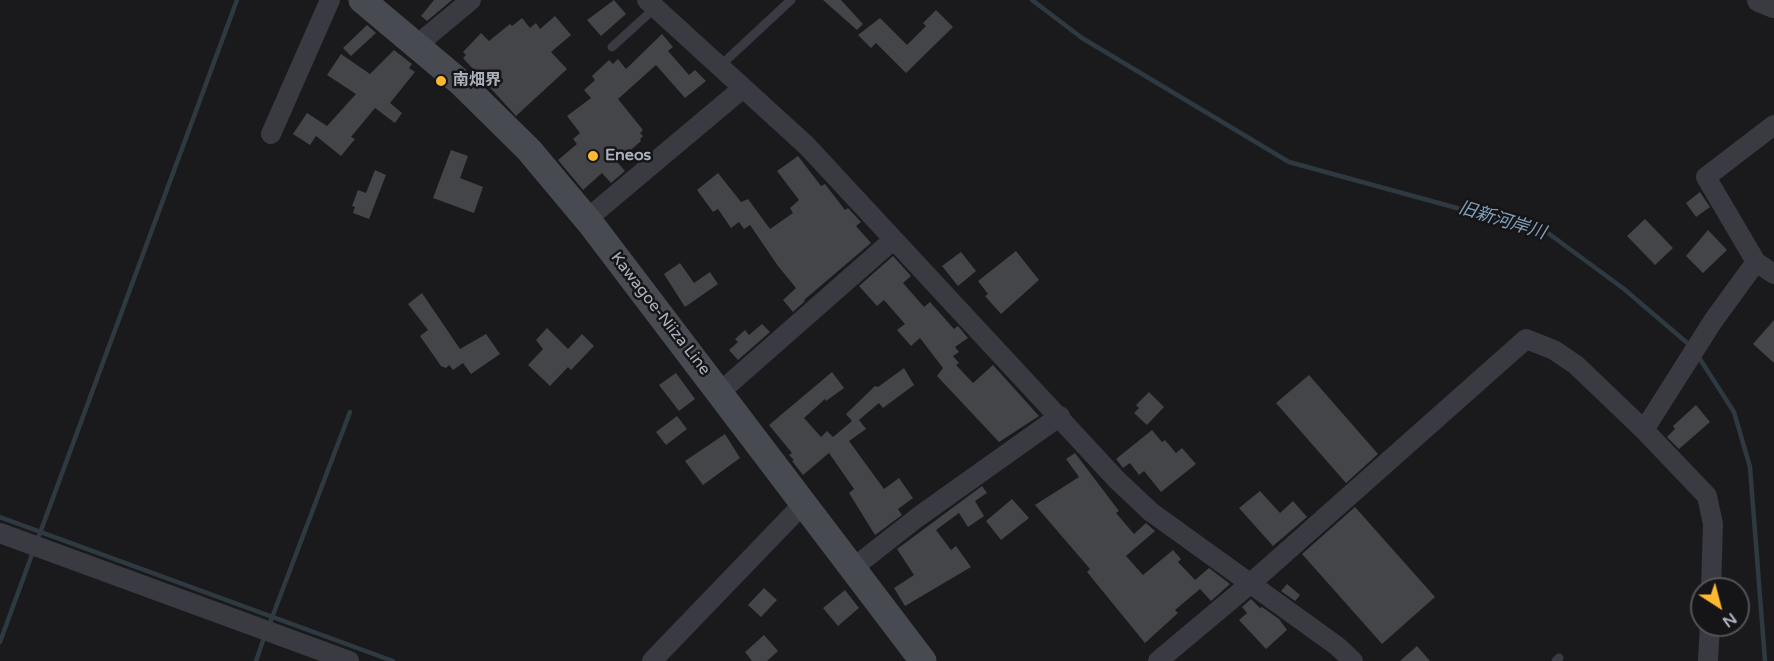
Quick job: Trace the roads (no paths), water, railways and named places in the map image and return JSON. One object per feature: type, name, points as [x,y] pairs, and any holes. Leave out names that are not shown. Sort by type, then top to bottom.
[{"type":"main road","name":"Kawagoe-Niiza Line","points":[[362,0],[461,83],[529,150],[587,219],[923,661]]},
{"type":"street","points":[[271,134],[330,0]]},
{"type":"street","points":[[417,45],[471,0]]},
{"type":"street","points":[[1760,0],[1774,6]]},
{"type":"street","points":[[652,4],[807,146],[1151,512],[1337,646],[1353,661]]},
{"type":"street","points":[[587,219],[743,88]]},
{"type":"street","points":[[1774,125],[1706,177],[1756,262],[1774,273]]},
{"type":"street","points":[[720,392],[893,240]]},
{"type":"street","points":[[1644,430],[1713,321],[1756,262]]},
{"type":"street","points":[[1158,661],[1251,583],[1526,339],[1554,350],[1576,365],[1644,430],[1707,496],[1713,524],[1711,577]]},
{"type":"street","points":[[853,568],[918,517],[1060,417]]},
{"type":"street","points":[[652,661],[804,503]]},
{"type":"street","points":[[0,533],[349,661]]},
{"type":"street","points":[[1708,661],[1709,637]]},
{"type":"lane","points":[[720,66],[791,0]]},
{"type":"lane","points":[[612,47],[652,4]]},
{"type":"waterway","points":[[37,541],[237,0]]},
{"type":"waterway","name":"旧新河岸川","points":[[1032,0],[1082,38],[1289,162],[1548,233],[1624,289],[1692,347]]},
{"type":"waterway","name":"旧新河岸川","points":[[1698,356],[1734,412],[1750,467],[1765,661]]},
{"type":"waterway","points":[[268,628],[350,412]]},
{"type":"waterway","points":[[0,517],[393,661]]},
{"type":"waterway","points":[[0,642],[34,549]]},
{"type":"waterway","points":[[256,661],[265,635]]},
{"type":"place","name":"南畑界","points":[[441,81]]},
{"type":"place","name":"Eneos","points":[[593,156]]}]
